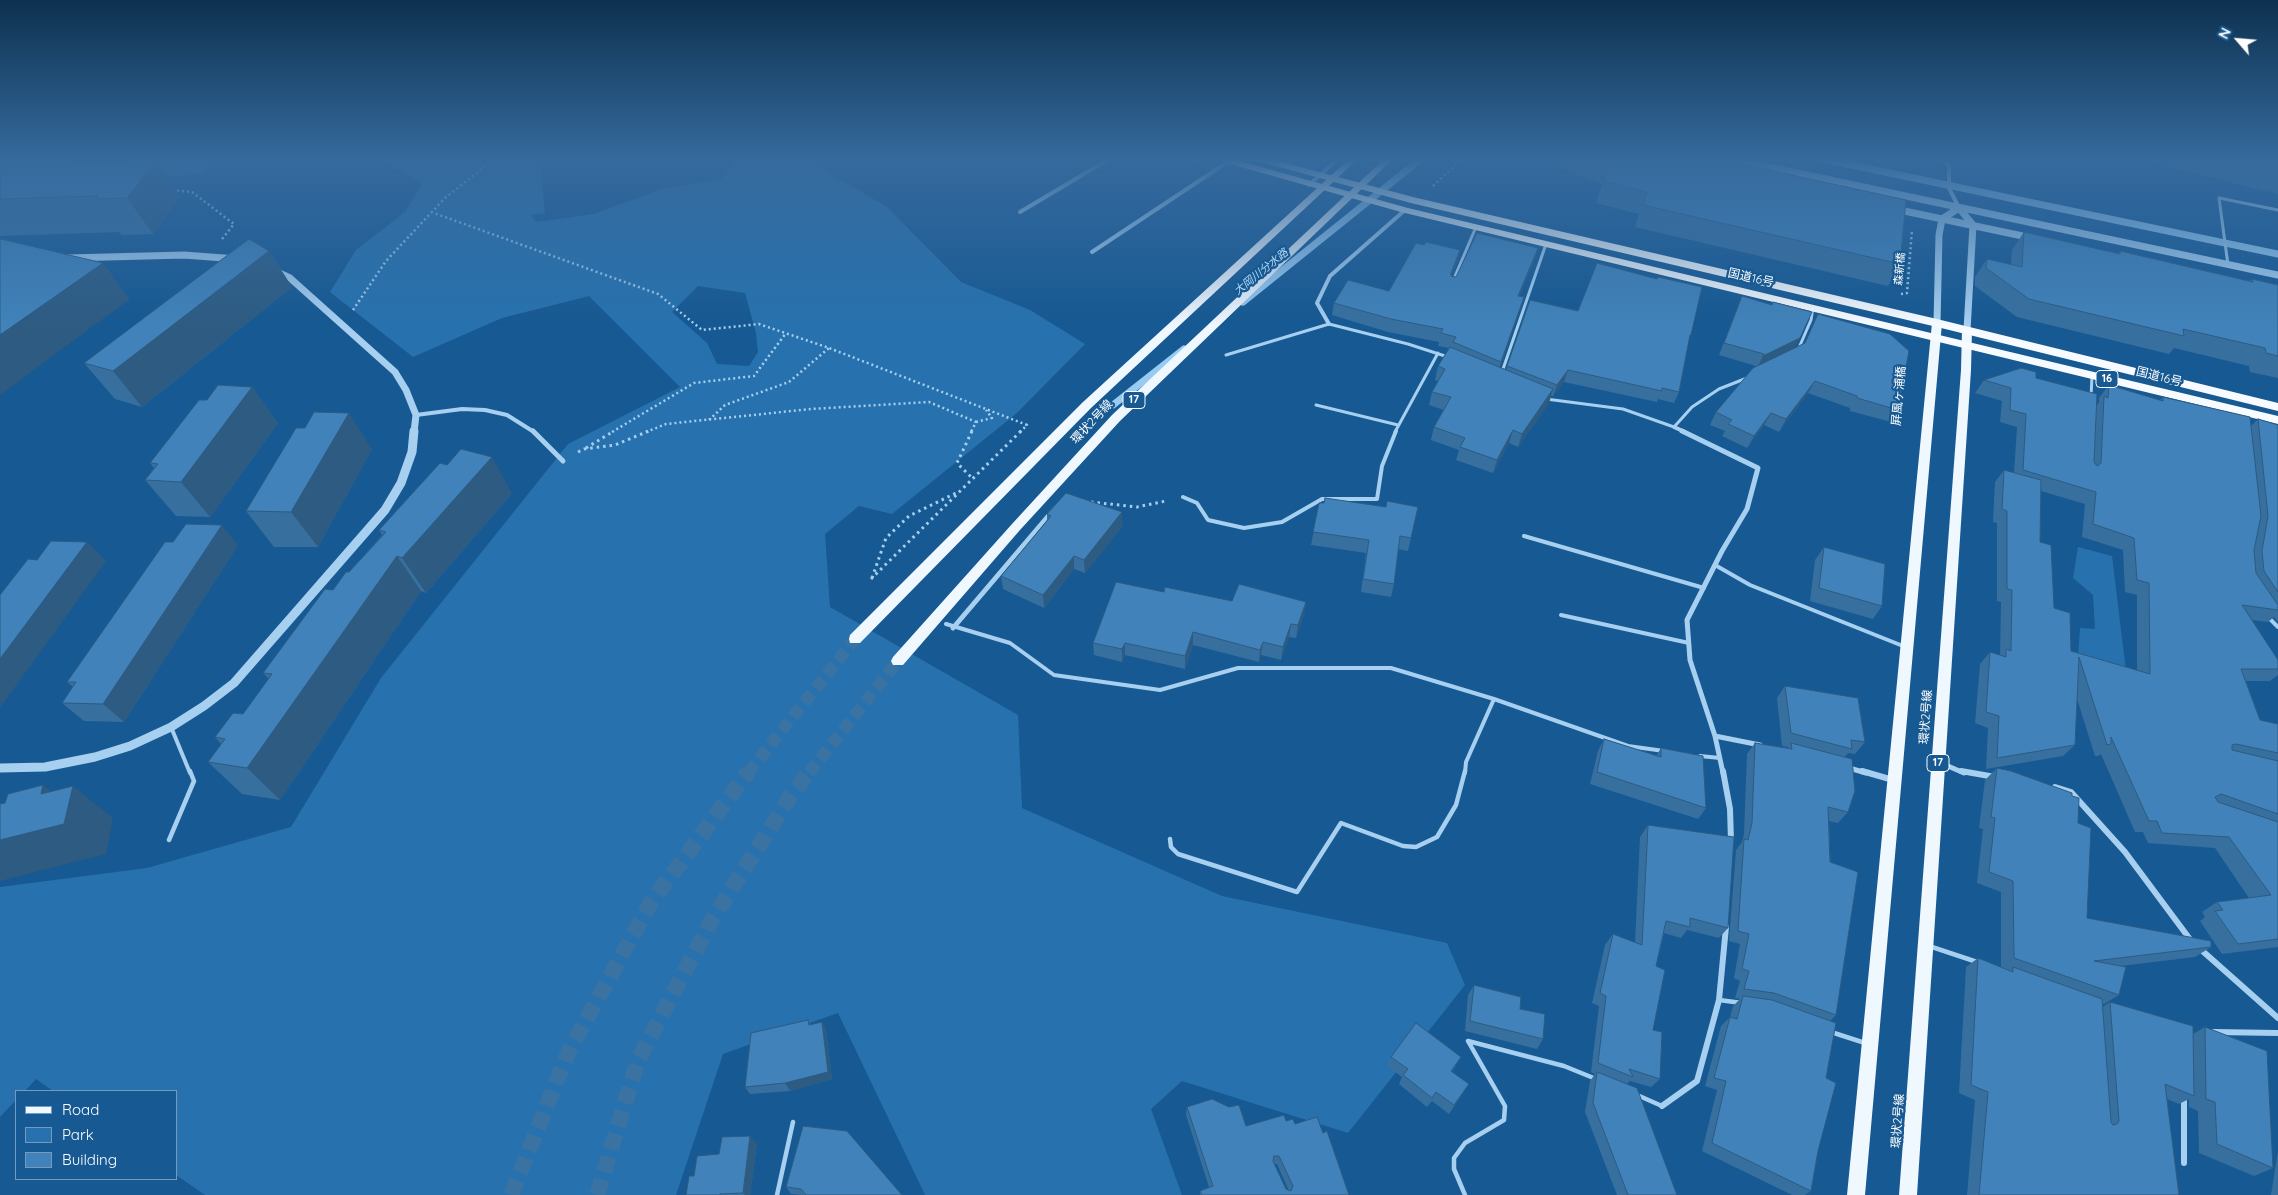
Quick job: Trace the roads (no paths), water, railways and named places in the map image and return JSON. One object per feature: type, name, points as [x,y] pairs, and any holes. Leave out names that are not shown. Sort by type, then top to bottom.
[{"type":"highway","name":"国道16号","points":[[1421,214],[2092,375],[2241,415],[2278,420]]},
{"type":"highway","name":"国道16号","points":[[1470,214],[1936,323]]},
{"type":"highway","name":"16","points":[[1936,323],[1966,330]]},
{"type":"highway","name":"国道16号","points":[[1966,330],[2278,407]]},
{"type":"main road","name":"環状2号線","points":[[855,639],[1086,405],[1294,214]]},
{"type":"main road","name":"環状2号線","points":[[898,661],[1016,527],[1116,418],[1331,214]]},
{"type":"main road","name":"環状2号線","points":[[1856,1195],[1896,781],[1905,647],[1936,323]]},
{"type":"main road","name":"環状2号線","points":[[1908,1195],[1966,370],[1966,330]]},
{"type":"street","points":[[1092,252],[1146,214]]},
{"type":"street","points":[[1329,324],[1317,303],[1330,276],[1401,214]]},
{"type":"street","points":[[1917,214],[2041,240]]},
{"type":"street","points":[[1942,219],[1950,214]]},
{"type":"street","points":[[1963,214],[1972,226],[1966,330]]},
{"type":"street","points":[[1986,214],[2278,275]]},
{"type":"street","points":[[1936,323],[1938,253],[1942,219]]},
{"type":"street","points":[[57,258],[210,255],[245,260]]},
{"type":"street","points":[[0,768],[45,767],[95,757],[130,746],[171,727],[234,683],[250,667],[385,510],[401,483],[412,452],[416,415],[406,390],[395,372],[290,278],[268,267]]},
{"type":"street","points":[[416,415],[462,408],[485,410],[507,416],[533,431],[564,461]]},
{"type":"street","points":[[1674,427],[1758,468],[1747,509],[1715,565],[1687,620],[1690,660],[1715,736],[1720,758],[1730,809],[1731,844]]},
{"type":"street","points":[[954,628],[1056,507]]},
{"type":"street","points":[[1715,736],[1769,747]]},
{"type":"street","points":[[1938,762],[1965,773],[2004,778]]},
{"type":"street","points":[[1842,765],[1896,781]]},
{"type":"street","points":[[2052,786],[2071,792],[2125,852],[2186,935],[2223,972],[2278,1018]]},
{"type":"street","points":[[1662,1106],[1697,1081],[1719,1000],[1726,921]]},
{"type":"street","points":[[2202,1032],[2278,1034]]},
{"type":"street","points":[[2184,1088],[2184,1163]]},
{"type":"lane","points":[[2221,214],[2228,265]]},
{"type":"lane","points":[[1451,286],[1476,227]]},
{"type":"lane","points":[[1500,379],[1546,244]]},
{"type":"lane","points":[[1797,353],[1811,320],[1813,307]]},
{"type":"lane","points":[[1226,355],[1329,324],[1451,358]]},
{"type":"lane","points":[[1183,497],[1196,503],[1208,520],[1244,528],[1282,522],[1322,499],[1377,499],[1382,466],[1398,425],[1438,353]]},
{"type":"lane","points":[[2091,400],[2092,375]]},
{"type":"lane","points":[[1538,396],[1546,399],[1623,409],[1674,427],[1692,407],[1719,389],[1749,376]]},
{"type":"lane","points":[[1316,405],[1398,425]]},
{"type":"lane","points":[[1524,536],[1704,588]]},
{"type":"lane","points":[[1715,565],[1750,585],[1905,647]]},
{"type":"lane","points":[[2263,610],[2278,627]]},
{"type":"lane","points":[[1561,615],[1689,643]]},
{"type":"lane","points":[[946,624],[954,628],[1010,643],[1054,675],[1160,690],[1238,668],[1391,668],[1494,699],[1628,746],[1674,752]]},
{"type":"lane","points":[[1170,839],[1171,847],[1178,854],[1297,892],[1341,823],[1403,846],[1416,847],[1437,837],[1456,805],[1464,779],[1466,762],[1494,699]]},
{"type":"lane","points":[[169,840],[194,781],[171,727]]},
{"type":"lane","points":[[1692,755],[1720,758]]},
{"type":"lane","points":[[1925,944],[1981,964]]},
{"type":"lane","points":[[1719,1000],[1746,1004]]},
{"type":"lane","points":[[1826,1030],[1871,1045]]},
{"type":"lane","points":[[1465,1195],[1454,1170],[1454,1158],[1464,1143],[1504,1120],[1505,1106],[1468,1041],[1564,1066],[1600,1081]]},
{"type":"lane","points":[[1628,1091],[1662,1106]]},
{"type":"lane","points":[[777,1195],[793,1122]]},
{"type":"waterway","name":"大岡川分水路","points":[[1243,302],[1353,214]]},
{"type":"waterway","points":[[2085,214],[2278,254]]},
{"type":"waterway","name":"大岡川分水路","points":[[1113,405],[1184,349]]},
{"type":"tunnel","points":[[748,773],[855,639]]},
{"type":"tunnel","points":[[809,773],[898,661]]},
{"type":"tunnel","points":[[511,1195],[568,1053],[650,904],[749,771]]},
{"type":"tunnel","points":[[597,1195],[638,1060],[712,920],[790,797],[810,771]]}]
